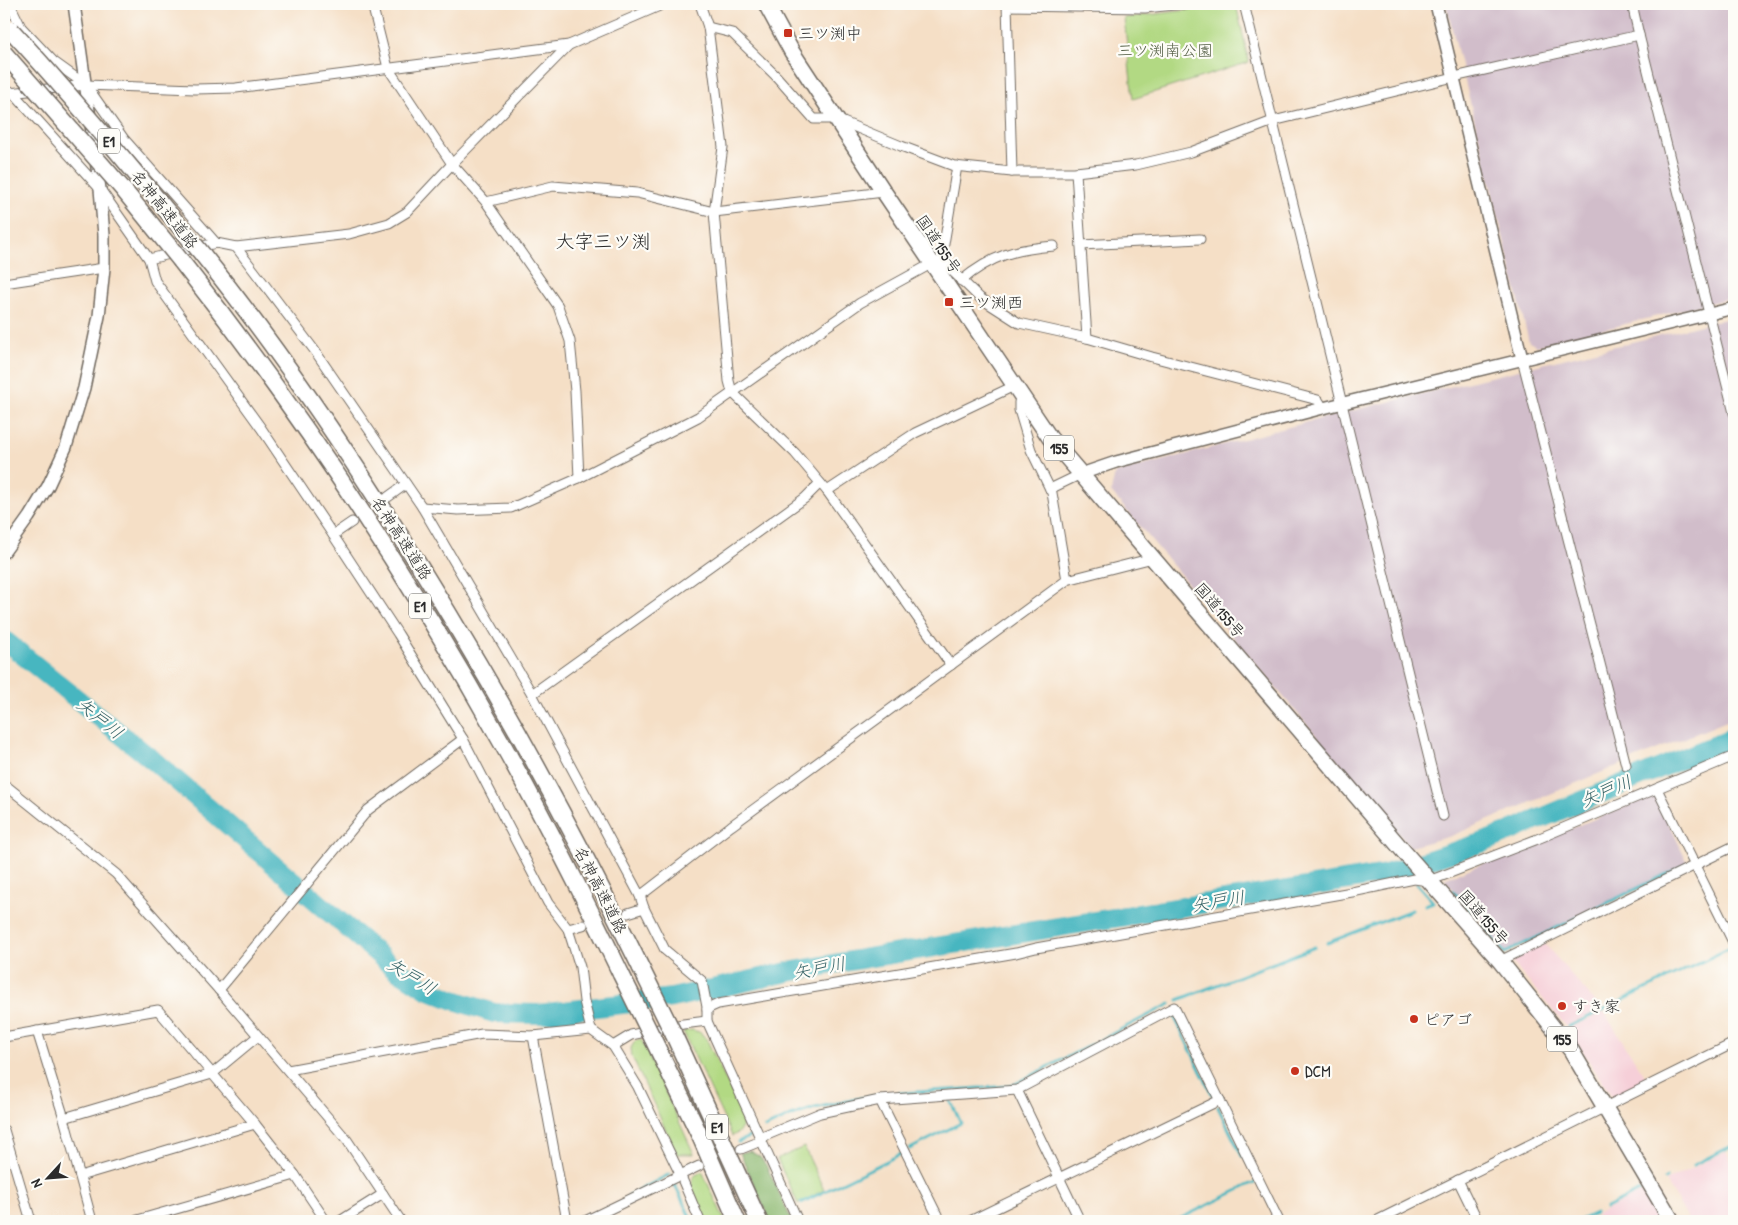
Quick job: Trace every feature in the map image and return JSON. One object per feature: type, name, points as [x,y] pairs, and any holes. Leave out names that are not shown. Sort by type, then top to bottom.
[{"type":"highway","name":"国道155号","points":[[766,4],[792,52],[884,192],[936,263],[1014,386],[1050,438],[1500,962],[1571,1050],[1606,1106],[1672,1221]]},
{"type":"highway","name":"名神高速道路","points":[[8,26],[137,174],[203,255],[288,368],[354,463],[430,582],[520,734],[610,904],[673,1033],[759,1221]]},
{"type":"highway","name":"名神高速道路","points":[[4,53],[122,188],[181,262],[277,389],[336,474],[414,594],[503,745],[578,886],[701,1138],[737,1221]]},
{"type":"street","points":[[10,4],[21,26],[54,62],[86,85],[124,139],[216,243]]},
{"type":"street","points":[[4,552],[48,486],[66,447],[84,388],[99,316],[104,268],[104,235],[100,189],[74,4]]},
{"type":"street","points":[[372,4],[388,68],[452,164],[486,202],[558,306],[570,341],[575,391],[579,478]]},
{"type":"street","points":[[8,93],[86,85],[195,89],[236,88],[569,45],[664,4]]},
{"type":"street","points":[[700,4],[708,27],[723,147],[714,212],[729,381],[732,392],[795,453],[827,491],[951,665]]},
{"type":"street","points":[[1012,172],[1007,5],[1145,8],[1184,4]]},
{"type":"street","points":[[1244,4],[1443,816]]},
{"type":"street","points":[[1436,4],[1522,359],[1626,765]]},
{"type":"street","points":[[1632,4],[1734,413]]},
{"type":"street","points":[[708,27],[732,33],[776,76],[814,118],[836,119],[901,146],[957,166],[1012,172],[1076,172],[1136,165],[1191,152],[1273,121],[1639,35]]},
{"type":"street","points":[[149,259],[216,243],[236,247],[349,234],[389,223],[408,212],[452,164],[569,45]]},
{"type":"street","points":[[4,87],[100,189],[149,259],[155,281],[261,428],[333,535],[398,634],[462,738],[548,903],[568,929],[580,966],[584,1001],[591,1028],[613,1046],[638,1087],[680,1174],[700,1221]]},
{"type":"street","points":[[936,263],[957,166]]},
{"type":"street","points":[[1076,172],[1087,338]]},
{"type":"street","points":[[486,202],[553,186],[637,193],[714,212],[884,192]]},
{"type":"street","points":[[1081,245],[1200,239]]},
{"type":"street","points":[[961,281],[978,267],[1002,254],[1030,248],[1054,246]]},
{"type":"street","points":[[236,247],[315,351],[422,507],[532,694],[640,896],[664,950],[702,980],[707,1008],[707,1021],[798,1221]]},
{"type":"street","points":[[422,507],[458,510],[511,508],[579,478],[698,417],[860,303],[936,263],[942,262],[980,298],[1019,323],[1087,338],[1152,357],[1318,400],[1323,408]]},
{"type":"street","points":[[4,282],[104,268]]},
{"type":"street","points":[[1050,489],[1082,474],[1116,462],[1342,403],[1734,308]]},
{"type":"street","points":[[827,491],[915,433],[1014,386]]},
{"type":"street","points":[[1023,399],[1019,402],[1019,410],[1028,442],[1050,489],[1067,580]]},
{"type":"street","points":[[532,694],[805,498],[820,483]]},
{"type":"street","points":[[388,497],[406,484]]},
{"type":"street","points":[[333,535],[352,522]]},
{"type":"street","points":[[640,896],[731,826],[1067,580],[1152,558]]},
{"type":"street","points":[[219,990],[368,810],[462,738]]},
{"type":"street","points":[[707,1008],[718,1004],[1016,953],[1427,878],[1535,840],[1734,756]]},
{"type":"street","points":[[4,784],[116,874],[219,990],[347,1140],[401,1221]]},
{"type":"street","points":[[1657,789],[1734,944]]},
{"type":"street","points":[[1500,962],[1734,846]]},
{"type":"street","points":[[628,913],[644,908]]},
{"type":"street","points":[[568,929],[583,925]]},
{"type":"street","points":[[741,1149],[820,1112],[880,1100],[1016,1090],[1174,1007],[1279,1221]]},
{"type":"street","points":[[4,1038],[158,1010],[255,1124],[295,1175],[326,1221]]},
{"type":"street","points":[[613,1046],[631,1035],[707,1021]]},
{"type":"street","points":[[288,1070],[482,1034],[533,1036],[591,1028]]},
{"type":"street","points":[[37,1031],[64,1118],[92,1221]]},
{"type":"street","points":[[64,1118],[212,1074],[258,1036]]},
{"type":"street","points":[[533,1036],[568,1221]]},
{"type":"street","points":[[1376,1221],[1734,1043]]},
{"type":"street","points":[[1016,1090],[1080,1221]]},
{"type":"street","points":[[880,1100],[940,1221]]},
{"type":"street","points":[[970,1221],[1220,1100]]},
{"type":"street","points":[[80,1176],[255,1124]]},
{"type":"street","points":[[4,1130],[31,1221]]},
{"type":"street","points":[[585,1221],[699,1166]]},
{"type":"street","points":[[134,1221],[295,1175]]},
{"type":"street","points":[[1458,1180],[1478,1221]]},
{"type":"street","points":[[340,1221],[383,1194]]},
{"type":"shaded area","points":[[1446,4],[1734,4],[1734,297],[1537,346],[1529,342]]},
{"type":"shaded area","points":[[1734,317],[1734,718],[1451,836],[1410,847],[1111,492],[1115,473],[1335,415]]},
{"type":"shaded area","points":[[1655,795],[1688,863],[1506,952],[1444,879]]},
{"type":"shaded area","points":[[1544,943],[1601,1009],[1566,1026],[1510,960]]},
{"type":"shaded area","points":[[1604,1012],[1648,1081],[1613,1098],[1568,1029]]},
{"type":"shaded area","points":[[1726,1151],[1734,1168],[1734,1221],[1689,1221],[1666,1181]]},
{"type":"shaded area","points":[[1642,1192],[1658,1221],[1600,1221],[1596,1215]]},
{"type":"green space","name":"三ツ渕南公園","points":[[1236,4],[1249,62],[1133,99],[1124,18]]},
{"type":"green space","points":[[692,1030],[699,1032],[706,1038],[743,1117],[741,1129],[732,1136],[683,1031]]},
{"type":"green space","points":[[641,1039],[694,1154],[677,1154],[632,1057],[631,1048],[635,1041]]},
{"type":"green space","points":[[804,1147],[824,1190],[798,1204],[777,1159]]},
{"type":"green space","points":[[750,1151],[760,1157],[766,1165],[792,1221],[770,1221],[740,1153]]},
{"type":"green space","points":[[702,1171],[725,1221],[706,1221],[692,1188],[693,1177]]},
{"type":"waterway","name":"矢戸川","points":[[4,640],[155,762],[394,968],[427,989],[494,1013],[539,1014],[672,998],[788,972],[867,958],[1386,874],[1487,841],[1734,737]]},
{"type":"waterway","points":[[1699,858],[1734,841]]},
{"type":"waterway","points":[[1482,925],[1505,953],[1687,864]]},
{"type":"waterway","points":[[1417,884],[1433,902],[1425,905]]},
{"type":"waterway","points":[[1453,891],[1473,914]]},
{"type":"waterway","points":[[1327,943],[1412,910]]},
{"type":"waterway","points":[[1178,1000],[1315,947]]},
{"type":"waterway","points":[[1568,1027],[1732,947]]},
{"type":"waterway","points":[[765,1128],[815,1108],[861,1098],[900,1093],[1011,1086],[1170,1004]]},
{"type":"waterway","points":[[1174,1016],[1214,1098]]},
{"type":"waterway","points":[[910,1149],[961,1123],[949,1098]]},
{"type":"waterway","points":[[1218,1107],[1242,1156]]},
{"type":"waterway","points":[[738,1142],[752,1136]]},
{"type":"waterway","points":[[1693,1165],[1734,1145]]},
{"type":"waterway","points":[[801,1203],[903,1153]]},
{"type":"waterway","points":[[685,1167],[697,1161]]},
{"type":"waterway","points":[[629,1195],[670,1174]]},
{"type":"waterway","points":[[673,1181],[692,1221]]},
{"type":"waterway","points":[[1175,1221],[1255,1182]]},
{"type":"waterway","points":[[1606,1208],[1640,1191]]},
{"type":"waterway","points":[[1578,1221],[1595,1213]]},
{"type":"tunnel","points":[[583,925],[628,913]]},
{"type":"place","name":"三ツ渕中","points":[[788,33]]},
{"type":"place","name":"三ツ渕西","points":[[949,302]]},
{"type":"place","name":"すき家","points":[[1562,1006]]},
{"type":"place","name":"ピアゴ","points":[[1414,1019]]},
{"type":"place","name":"DCM","points":[[1295,1071]]},
{"type":"district","name":"大字三ツ渕","points":[[603,241]]}]
